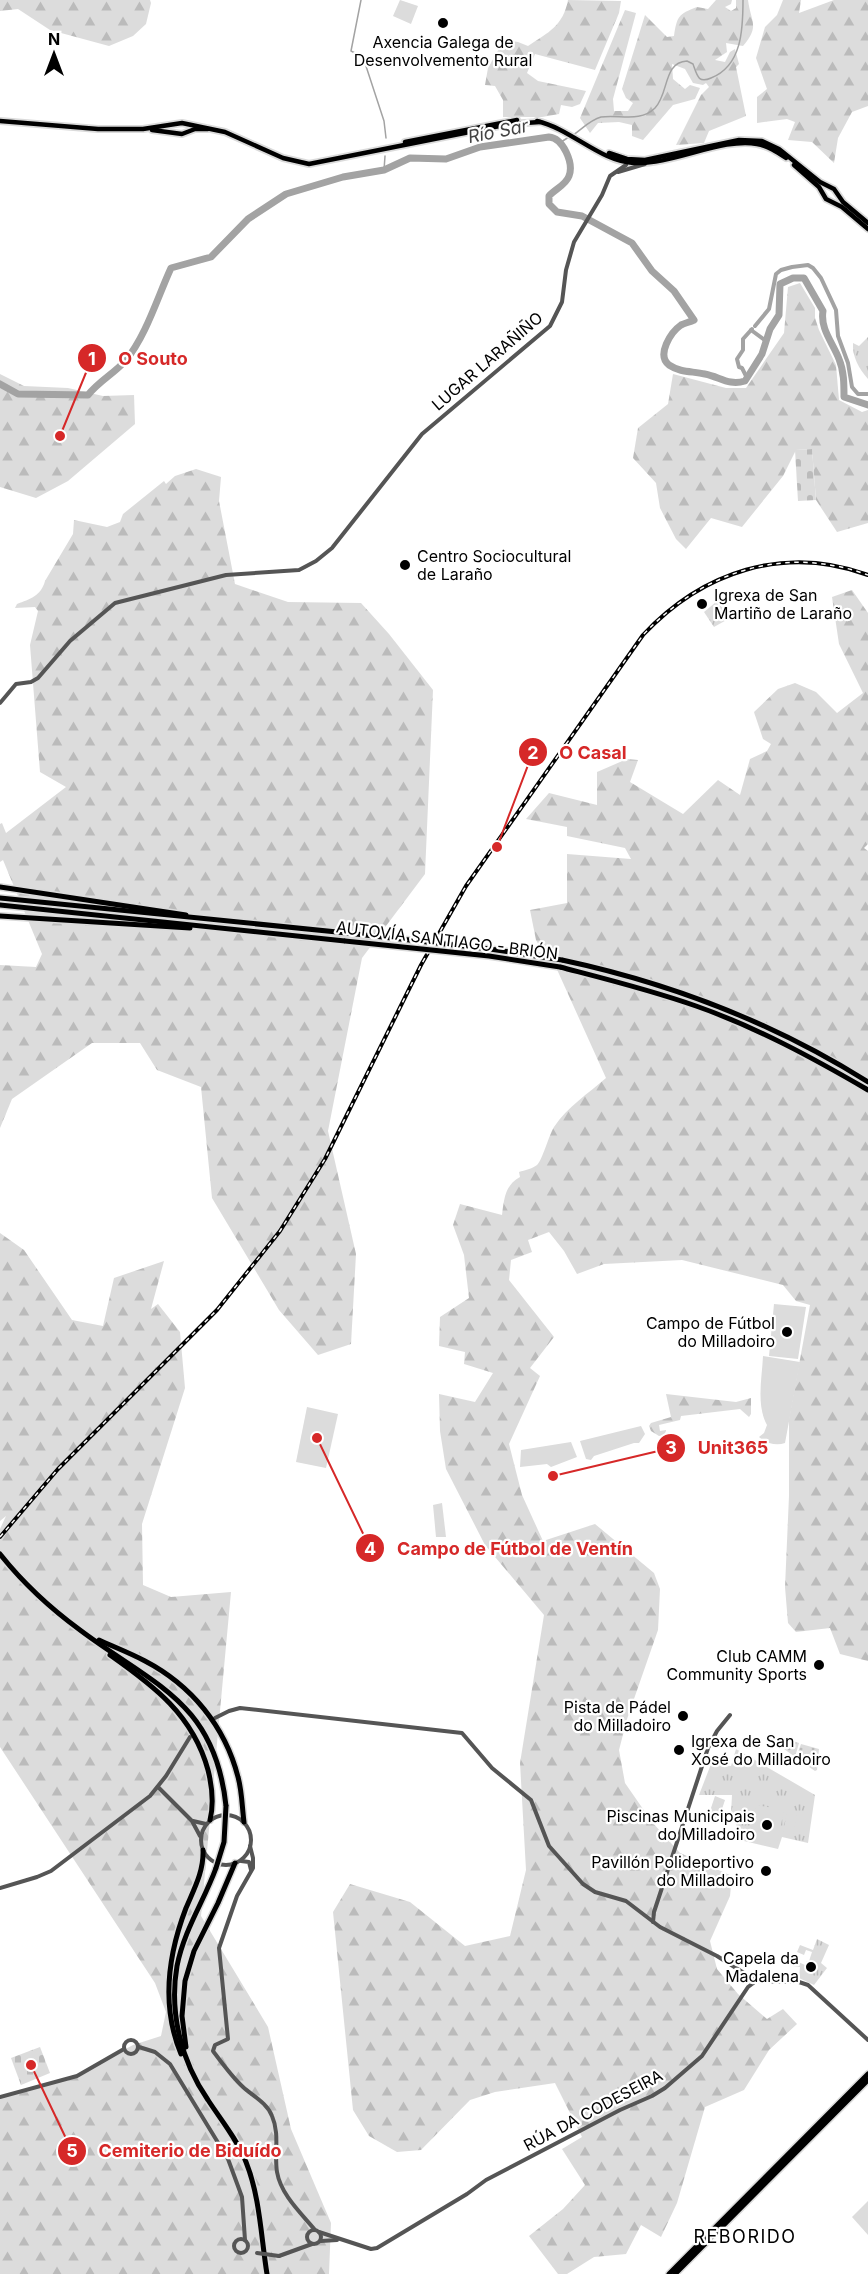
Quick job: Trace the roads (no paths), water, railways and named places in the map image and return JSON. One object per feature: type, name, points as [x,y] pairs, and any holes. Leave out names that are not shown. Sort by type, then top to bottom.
[{"type":"highway","points":[[0,887],[180,913],[196,918]]},
{"type":"highway","name":"AUTOVÍA SANTIAGO - BRIÓN","points":[[0,898],[490,949],[632,977],[699,999],[755,1022],[844,1067],[868,1082]]},
{"type":"highway","name":"AUTOVÍA SANTIAGO - BRIÓN","points":[[0,905],[561,963],[723,1017],[805,1054],[868,1090]]},
{"type":"highway","points":[[0,916],[194,928],[204,926]]},
{"type":"highway","points":[[844,1067],[868,1077]]},
{"type":"highway","points":[[0,1554],[17,1575],[52,1609],[156,1689],[184,1718],[202,1750],[209,1773],[212,1804],[208,1822]]},
{"type":"highway","points":[[81,1631],[156,1680],[177,1698],[194,1718],[215,1756],[224,1785],[226,1806],[224,1842],[216,1868],[187,1932],[176,1978],[176,2023],[184,2054],[196,2080],[245,2158],[254,2185],[267,2274]]},
{"type":"highway","points":[[81,1631],[163,1671],[208,1712],[222,1733],[232,1755],[239,1779],[244,1822]]},
{"type":"highway","points":[[203,1850],[202,1869],[178,1929],[173,1950],[168,1999],[177,2044],[194,2082],[236,2141]]},
{"type":"highway","points":[[196,2080],[184,2035],[182,2008],[185,1981],[194,1951],[237,1862]]},
{"type":"highway","points":[[675,2274],[868,2074]]},
{"type":"highway","points":[[669,2274],[868,2080]]},
{"type":"main road","points":[[1,121],[95,129],[143,129],[178,134],[197,129],[220,130]]},
{"type":"main road","points":[[143,129],[184,123],[220,130],[299,163],[316,163],[513,123],[540,122],[563,130],[629,165],[746,143],[765,146],[786,158]]},
{"type":"main road","points":[[184,123],[187,128],[185,133]]},
{"type":"main road","points":[[177,124],[175,129],[178,134]]},
{"type":"main road","points":[[752,140],[771,146],[824,193],[826,198],[843,207],[868,229]]},
{"type":"main road","points":[[612,157],[634,160],[664,157],[732,142],[762,141],[778,148],[822,184],[831,187],[868,223]]},
{"type":"main road","points":[[824,193],[831,187]]},
{"type":"main road","points":[[830,200],[835,198],[837,192]]},
{"type":"street","points":[[612,157],[620,164],[619,169]]},
{"type":"street","points":[[614,173],[629,165],[664,157]]},
{"type":"street","points":[[614,173],[629,165]]},
{"type":"street","name":"LUGAR LARAÑIÑO","points":[[0,703],[18,683],[38,678],[70,641],[111,605],[225,575],[288,572],[302,569],[326,554],[422,434],[545,332],[555,319],[562,302],[569,254],[610,176],[614,173]]},
{"type":"street","points":[[215,1718],[228,1710],[240,1708],[462,1733],[492,1768],[531,1800],[549,1846],[583,1884],[595,1892],[626,1901],[756,1981],[799,1982],[808,1985],[868,2040]]},
{"type":"street","points":[[651,1918],[708,1748],[730,1715]]},
{"type":"street","points":[[0,1888],[51,1871],[142,1804],[158,1787],[190,1737]]},
{"type":"street","points":[[158,1787],[192,1821],[201,1837],[203,1850],[213,1861],[227,1864],[249,1862],[251,1870]]},
{"type":"street","points":[[192,1821],[208,1822],[227,1815],[244,1822],[250,1834],[254,1861],[240,1889],[221,1937],[219,1948],[228,2038],[215,2045],[213,2051],[242,2086],[261,2101],[273,2117],[279,2181],[303,2217],[317,2231],[321,2238],[320,2241]]},
{"type":"street","points":[[201,1837],[208,1822]]},
{"type":"street","points":[[237,1862],[246,1854],[250,1846]]},
{"type":"street","name":"RÚA DA CODESEIRA","points":[[347,2242],[371,2249],[377,2248],[489,2178],[665,2088],[702,2056],[748,1987],[756,1981]]},
{"type":"street","points":[[124,2049],[124,2044],[129,2040],[136,2041],[139,2047],[155,2052],[170,2064],[228,2159],[240,2189],[243,2229],[247,2242],[256,2253]]},
{"type":"street","points":[[124,2049],[131,2054],[137,2052],[139,2047]]},
{"type":"street","points":[[0,2097],[77,2076],[124,2049]]},
{"type":"street","points":[[303,2217],[309,2242],[313,2243]]},
{"type":"street","points":[[243,2229],[235,2243],[239,2253],[279,2256],[320,2241],[332,2239],[347,2242]]},
{"type":"street","points":[[298,2249],[308,2236],[317,2231],[347,2242]]},
{"type":"street","points":[[238,2240],[247,2242]]},
{"type":"street","points":[[245,2252],[247,2242]]},
{"type":"waterway","points":[[361,0],[351,51],[363,57],[384,121],[386,138]]},
{"type":"waterway","points":[[573,135],[597,118],[636,117],[649,113],[659,102],[670,73],[679,63],[687,61],[693,64],[699,77],[703,80],[721,72],[729,65],[739,45],[743,0]]},
{"type":"waterway","name":"Río Sar","points":[[0,384],[18,394],[88,395],[122,365],[133,350],[146,328],[171,268],[211,257],[248,219],[286,194],[343,177],[384,170],[410,158],[446,159],[480,147],[549,137],[554,138],[563,146],[570,165],[569,176],[549,196],[549,204],[557,212],[582,216],[632,243],[652,271],[674,291],[694,320],[681,325],[669,338],[664,350],[665,361],[669,365],[729,382],[745,381],[762,354],[770,329],[779,315],[780,284],[793,278],[804,278],[823,311],[823,324],[842,368],[844,397],[868,405]]},
{"type":"waterway","points":[[561,142],[569,137]]},
{"type":"waterway","points":[[384,170],[385,156]]},
{"type":"waterway","points":[[755,326],[769,309],[776,274],[792,267],[808,265],[813,268],[821,278],[836,310],[838,336],[848,363],[852,387],[858,394],[868,394]]},
{"type":"waterway","points":[[747,378],[742,368],[739,367],[737,359],[743,350],[743,339],[752,329]]},
{"type":"waterway","points":[[751,330],[766,341]]},
{"type":"tunnel","points":[[192,1735],[212,1720]]},
{"type":"railway","points":[[0,1537],[58,1469],[217,1310],[280,1231],[325,1159],[421,965],[466,886],[643,635],[666,613],[691,595],[718,580],[746,570],[775,564],[806,562],[837,566],[868,575]]},
{"type":"place","name":"Axencia Galega de Desenvolvemento Rural","points":[[443,23]]},
{"type":"place","name":"O Souto","points":[[60,436]]},
{"type":"place","name":"Centro Sociocultural de Laraño","points":[[405,565]]},
{"type":"place","name":"Igrexa de San Martiño de Laraño","points":[[702,604]]},
{"type":"place","name":"O Casal","points":[[497,847]]},
{"type":"place","name":"Campo de Fútbol do Milladoiro","points":[[787,1332]]},
{"type":"place","name":"Campo de Fútbol de Ventín","points":[[317,1438]]},
{"type":"place","name":"Unit365","points":[[553,1476]]},
{"type":"place","name":"Club CAMM Community Sports","points":[[819,1665]]},
{"type":"place","name":"Pista de Pádel do Milladoiro","points":[[683,1716]]},
{"type":"place","name":"Igrexa de San Xosé do Milladoiro","points":[[679,1750]]},
{"type":"place","name":"Piscinas Municipais do Milladoiro","points":[[767,1825]]},
{"type":"place","name":"Pavillón Polideportivo do Milladoiro","points":[[766,1871]]},
{"type":"place","name":"Capela da Madalena","points":[[811,1967]]},
{"type":"place","name":"Cemiterio de Biduído","points":[[31,2065]]},
{"type":"district","name":"REBORIDO","points":[[745,2236]]}]
